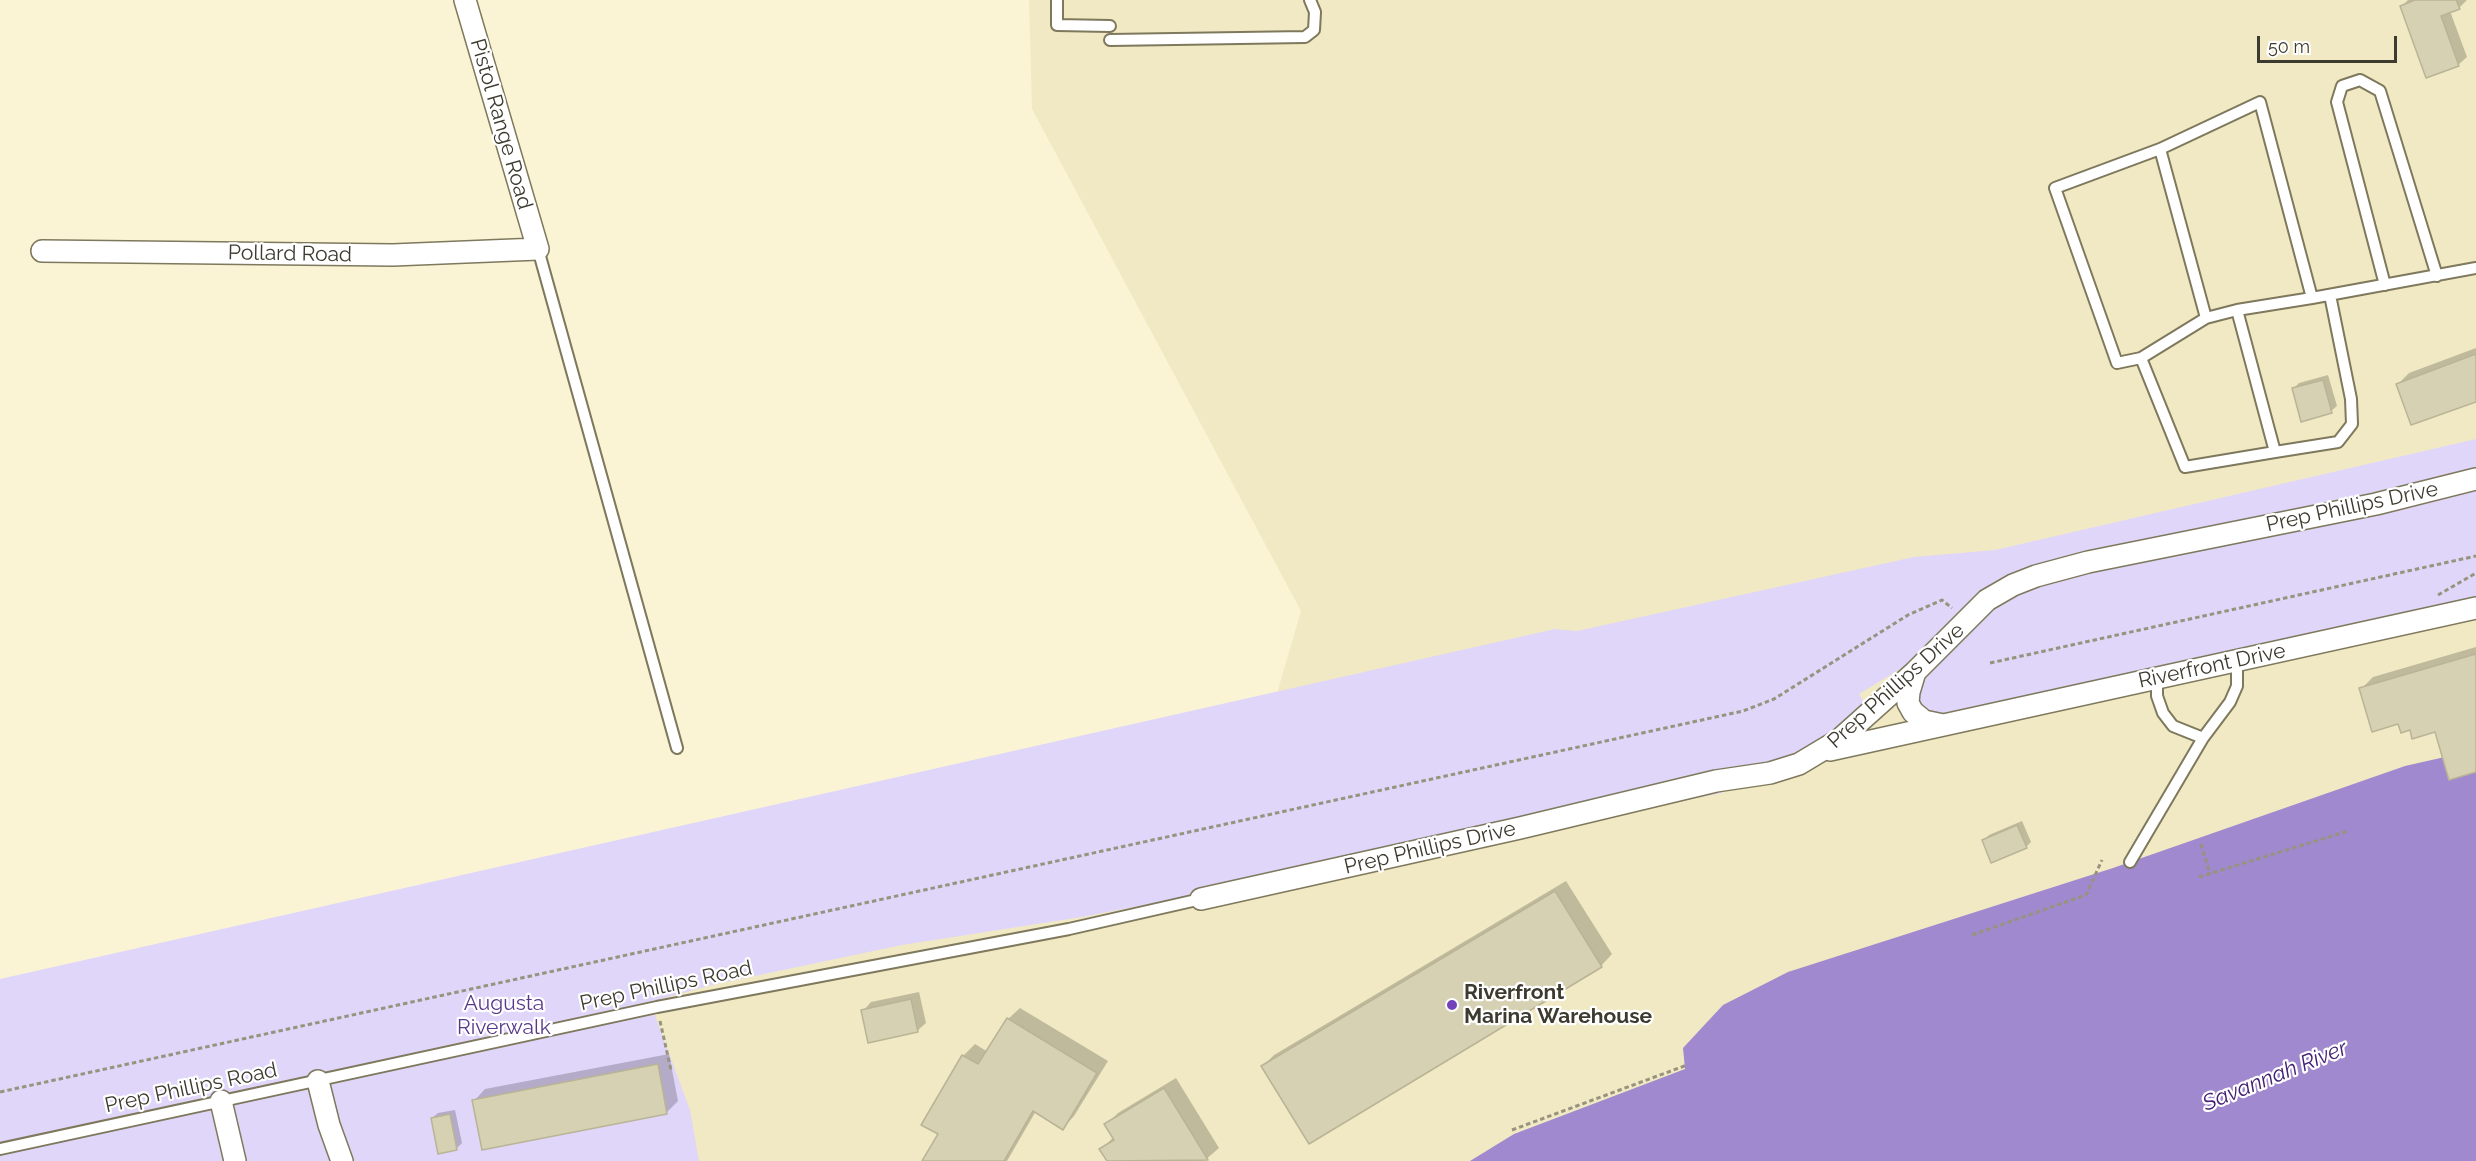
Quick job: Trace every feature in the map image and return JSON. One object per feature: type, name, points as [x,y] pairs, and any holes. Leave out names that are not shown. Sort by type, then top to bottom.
[{"type":"street","name":"Pistol Range Road","points":[[465,0],[538,249]]},
{"type":"street","name":"Pollard Road","points":[[42,251],[393,255],[538,249]]},
{"type":"street","name":"Prep Phillips Drive","points":[[1201,899],[1716,782],[1770,773],[1799,764],[1839,741],[1915,672],[1987,600],[2001,591],[2036,576],[2088,562],[2376,504],[2476,479]]},
{"type":"street","name":"Riverfront Drive","points":[[1823,752],[2476,608]]},
{"type":"street","name":"Riverfront Drive","points":[[1915,672],[1908,702],[1913,711],[1924,721],[1936,725],[1949,725]]},
{"type":"street","points":[[318,1081],[329,1125],[342,1161]]},
{"type":"street","points":[[221,1101],[235,1161]]},
{"type":"lane","points":[[1056,0],[1057,25],[1110,26]]},
{"type":"lane","points":[[1110,40],[1305,38],[1314,30],[1316,12],[1310,0]]},
{"type":"lane","points":[[2385,285],[2337,102],[2342,86],[2360,80],[2380,91],[2437,276]]},
{"type":"lane","points":[[2312,298],[2260,102],[2160,149],[2055,188],[2117,363],[2141,358],[2206,318],[2237,310],[2312,298],[2330,295],[2476,268]]},
{"type":"lane","points":[[2160,149],[2206,318]]},
{"type":"lane","points":[[538,249],[678,748]]},
{"type":"lane","points":[[2141,358],[2185,467],[2338,442],[2352,424],[2351,399],[2330,295]]},
{"type":"lane","points":[[2237,310],[2275,452]]},
{"type":"lane","points":[[2130,862],[2202,738],[2230,702],[2237,686],[2237,660]]},
{"type":"lane","points":[[2157,678],[2157,696],[2163,713],[2173,726],[2202,738]]},
{"type":"lane","name":"Prep Phillips Road","points":[[0,1149],[657,1007],[1069,929],[1201,899]]},
{"type":"path","points":[[1990,663],[2476,556]]},
{"type":"path","points":[[0,1092],[1743,711],[1774,699],[1908,615],[1942,600],[1967,621]]},
{"type":"path","points":[[2199,877],[2348,831]]},
{"type":"path","points":[[2201,844],[2210,874]]},
{"type":"path","points":[[1972,935],[2086,895],[2102,860]]},
{"type":"path","points":[[657,1007],[671,1070]]},
{"type":"path","points":[[1512,1130],[1687,1065]]},
{"type":"shaded area","points":[[1029,0],[2476,0],[2476,865],[1688,1161],[0,1161],[0,1105],[1273,707],[1301,611],[1032,109]]},
{"type":"green space","name":"Augusta Riverwalk","points":[[2476,439],[2476,598],[1934,717],[1929,715],[1916,700],[1915,660],[1859,694],[1866,706],[1838,731],[1790,757],[1719,775],[1722,793],[1082,917],[902,945],[712,985],[650,1002],[690,1110],[699,1161],[0,1161],[0,979],[1555,629],[1577,631],[1914,557],[1995,550]]},
{"type":"water","name":"Savannah River","points":[[2476,750],[2476,1161],[1470,1161],[1514,1134],[1685,1069],[1683,1048],[1723,1005],[1788,972],[2113,868],[2405,766]]},
{"type":"building","points":[[2415,0],[2456,0],[2460,9],[2441,16],[2459,66],[2426,78],[2400,6]]},
{"type":"building","points":[[2476,354],[2476,402],[2411,425],[2396,384]]},
{"type":"building","points":[[2323,380],[2332,413],[2301,422],[2292,388]]},
{"type":"building","points":[[2476,654],[2476,772],[2449,780],[2435,732],[2412,739],[2410,730],[2401,733],[2398,724],[2372,732],[2359,688]]},
{"type":"building","points":[[2017,825],[2027,848],[1991,863],[1982,840]]},
{"type":"building","name":"Riverfront Marina Warehouse","points":[[1555,891],[1602,967],[1309,1144],[1261,1066]]},
{"type":"building","points":[[911,999],[918,1032],[868,1043],[861,1010]]},
{"type":"building","points":[[1007,1018],[1097,1073],[1063,1130],[1033,1111],[1004,1161],[922,1161],[938,1134],[921,1125],[962,1055],[978,1064]]},
{"type":"building","points":[[658,1064],[667,1114],[482,1150],[472,1100]]},
{"type":"building","points":[[1164,1088],[1208,1160],[1107,1161],[1099,1149],[1114,1140],[1104,1124]]},
{"type":"building","points":[[450,1114],[457,1150],[438,1154],[431,1118]]},
{"type":"place","name":"Riverfront Marina Warehouse","points":[[1452,1005]]}]
